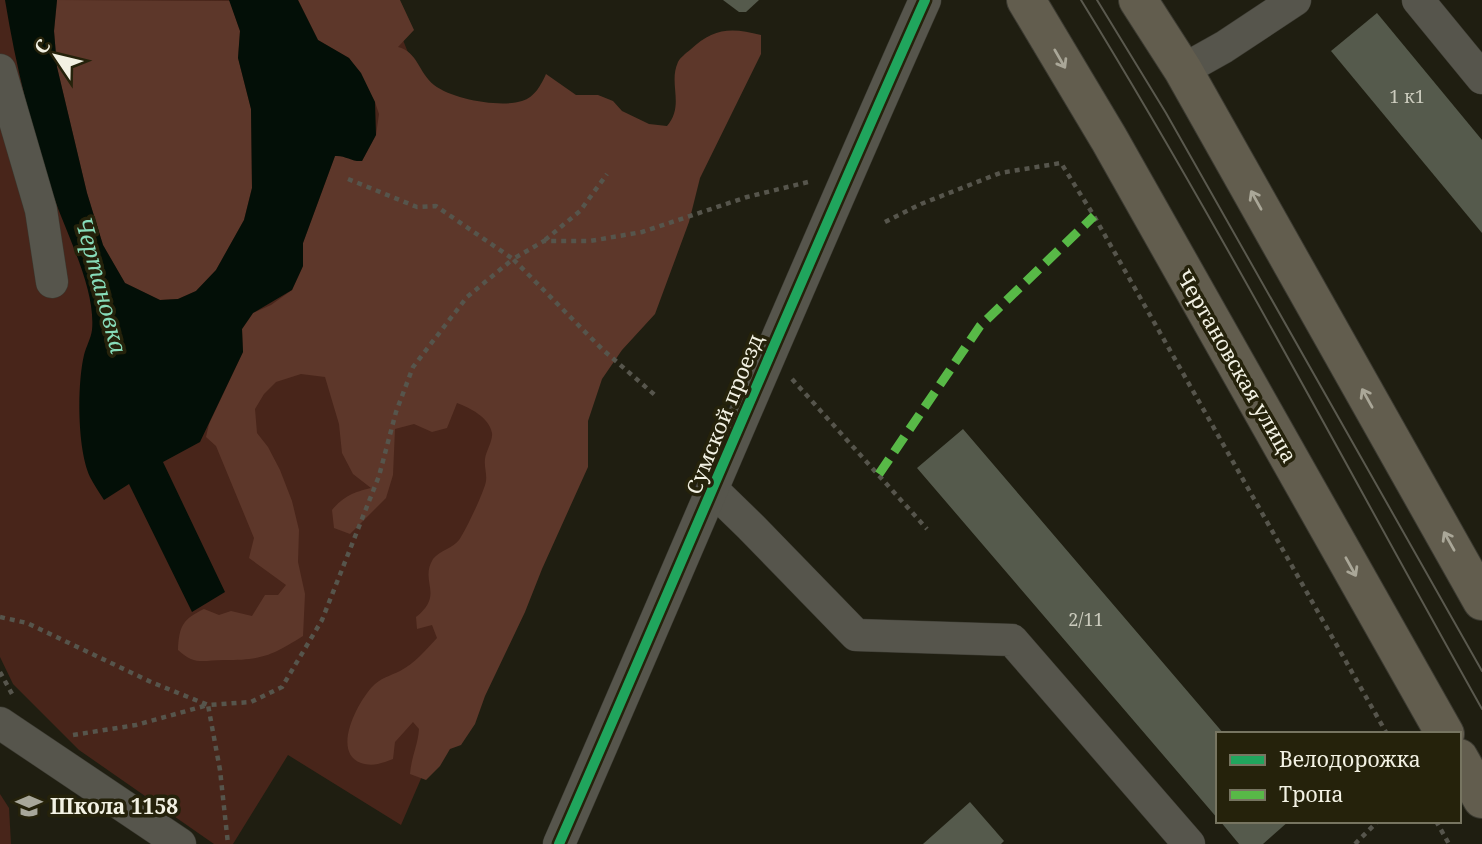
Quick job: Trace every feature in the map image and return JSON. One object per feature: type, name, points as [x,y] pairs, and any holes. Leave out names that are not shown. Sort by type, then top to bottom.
[{"type":"main road","name":"Чертановская улица","points":[[1026,0],[1109,139],[1444,732]]},
{"type":"main road","points":[[1138,0],[1183,70],[1482,601]]},
{"type":"main road","points":[[1461,762],[1482,799]]},
{"type":"street","name":"Сумской проезд","points":[[559,844],[713,490],[768,355],[925,0]]},
{"type":"street","points":[[1183,70],[1224,47],[1295,0]]},
{"type":"street","points":[[1426,3],[1482,78]]},
{"type":"street","points":[[0,70],[41,210],[52,282]]},
{"type":"street","points":[[713,490],[856,635],[1012,640],[1189,844]]},
{"type":"street","points":[[0,723],[180,844]]},
{"type":"path","points":[[885,222],[921,204],[1000,173],[1061,163],[1094,216],[1386,732]]},
{"type":"path","points":[[70,735],[136,725],[208,705],[251,702],[282,687],[322,620],[379,476],[396,412],[413,367],[467,298],[580,211],[607,174]]},
{"type":"path","points":[[348,178],[417,207],[436,206],[513,260],[602,349],[656,396]]},
{"type":"path","points":[[544,241],[590,241],[642,232],[747,197],[824,178]]},
{"type":"path","points":[[768,355],[927,529]]},
{"type":"path","points":[[0,617],[27,623],[151,682],[208,705]]},
{"type":"path","points":[[208,705],[220,770],[228,844]]},
{"type":"path","points":[[1354,844],[1376,823]]},
{"type":"path","points":[[1437,823],[1449,844]]},
{"type":"shaded area","points":[[0,0],[387,0],[425,95],[670,201],[401,825],[288,755],[233,844],[214,844],[79,750],[13,684],[0,657]]},
{"type":"shaded area","points":[[57,0],[230,1],[240,31],[238,58],[251,109],[252,188],[244,220],[216,270],[196,291],[178,299],[160,300],[125,283],[103,245],[87,193],[57,67],[54,31]]},
{"type":"shaded area","points":[[298,0],[400,0],[414,30],[398,47],[410,53],[434,85],[452,94],[489,103],[513,103],[534,94],[546,74],[576,95],[598,95],[613,101],[622,111],[649,124],[667,126],[675,110],[675,70],[683,56],[715,33],[731,30],[761,35],[761,54],[700,178],[689,222],[655,314],[622,350],[602,379],[588,421],[588,467],[485,696],[475,724],[461,745],[450,749],[440,766],[426,780],[410,774],[419,729],[413,722],[395,742],[393,759],[373,765],[361,763],[352,757],[348,749],[348,738],[354,715],[372,687],[411,664],[437,638],[432,625],[417,629],[416,617],[429,601],[429,567],[436,556],[459,540],[486,481],[485,459],[492,433],[487,422],[468,408],[457,403],[447,428],[432,432],[414,424],[395,429],[393,475],[386,498],[350,534],[334,528],[332,510],[350,495],[371,488],[353,474],[342,453],[339,424],[325,377],[301,374],[276,382],[264,394],[255,409],[257,433],[280,470],[299,530],[298,562],[305,594],[303,636],[257,658],[199,661],[178,650],[184,624],[197,613],[204,609],[219,615],[231,611],[252,616],[265,595],[278,595],[286,585],[249,558],[254,538],[216,446],[206,437],[209,424],[243,352],[242,329],[253,313],[271,305],[292,290],[299,275],[303,266],[303,243],[335,156],[362,161],[376,135],[379,114],[375,102],[349,58],[318,40]]},
{"type":"shaded area","points":[[0,794],[9,808],[11,844],[0,844]]},
{"type":"water","name":"Чертановка","points":[[5,0],[57,0],[54,31],[57,67],[87,193],[103,245],[125,283],[160,300],[178,299],[196,291],[216,270],[244,220],[252,188],[251,109],[238,58],[240,31],[229,0],[298,0],[318,40],[349,58],[361,73],[375,102],[376,135],[362,161],[335,156],[303,243],[303,266],[292,290],[253,313],[242,329],[243,352],[200,442],[163,462],[225,592],[192,612],[129,484],[104,500],[86,465],[79,399],[84,355],[92,330],[89,296],[37,144],[19,73]]},
{"type":"building","points":[[723,0],[759,0],[746,12],[739,12]]},
{"type":"building","points":[[1377,13],[1482,140],[1482,233],[1331,51]]},
{"type":"building","points":[[963,429],[1222,732],[1216,732],[1216,817],[917,468]]},
{"type":"building","points":[[970,802],[1004,841],[1001,844],[923,844]]},
{"type":"building","points":[[1222,823],[1287,823],[1263,844],[1239,844]]},
{"type":"tram line","points":[[1081,0],[1235,263],[1482,709]]},
{"type":"tram line","points":[[1097,0],[1166,113],[1482,671]]},
{"type":"marked path","points":[[879,474],[980,326],[1094,216]]},
{"type":"cycle path","points":[[559,844],[925,0]]},
{"type":"place","name":"Школа 1158","points":[[29,806]]}]
